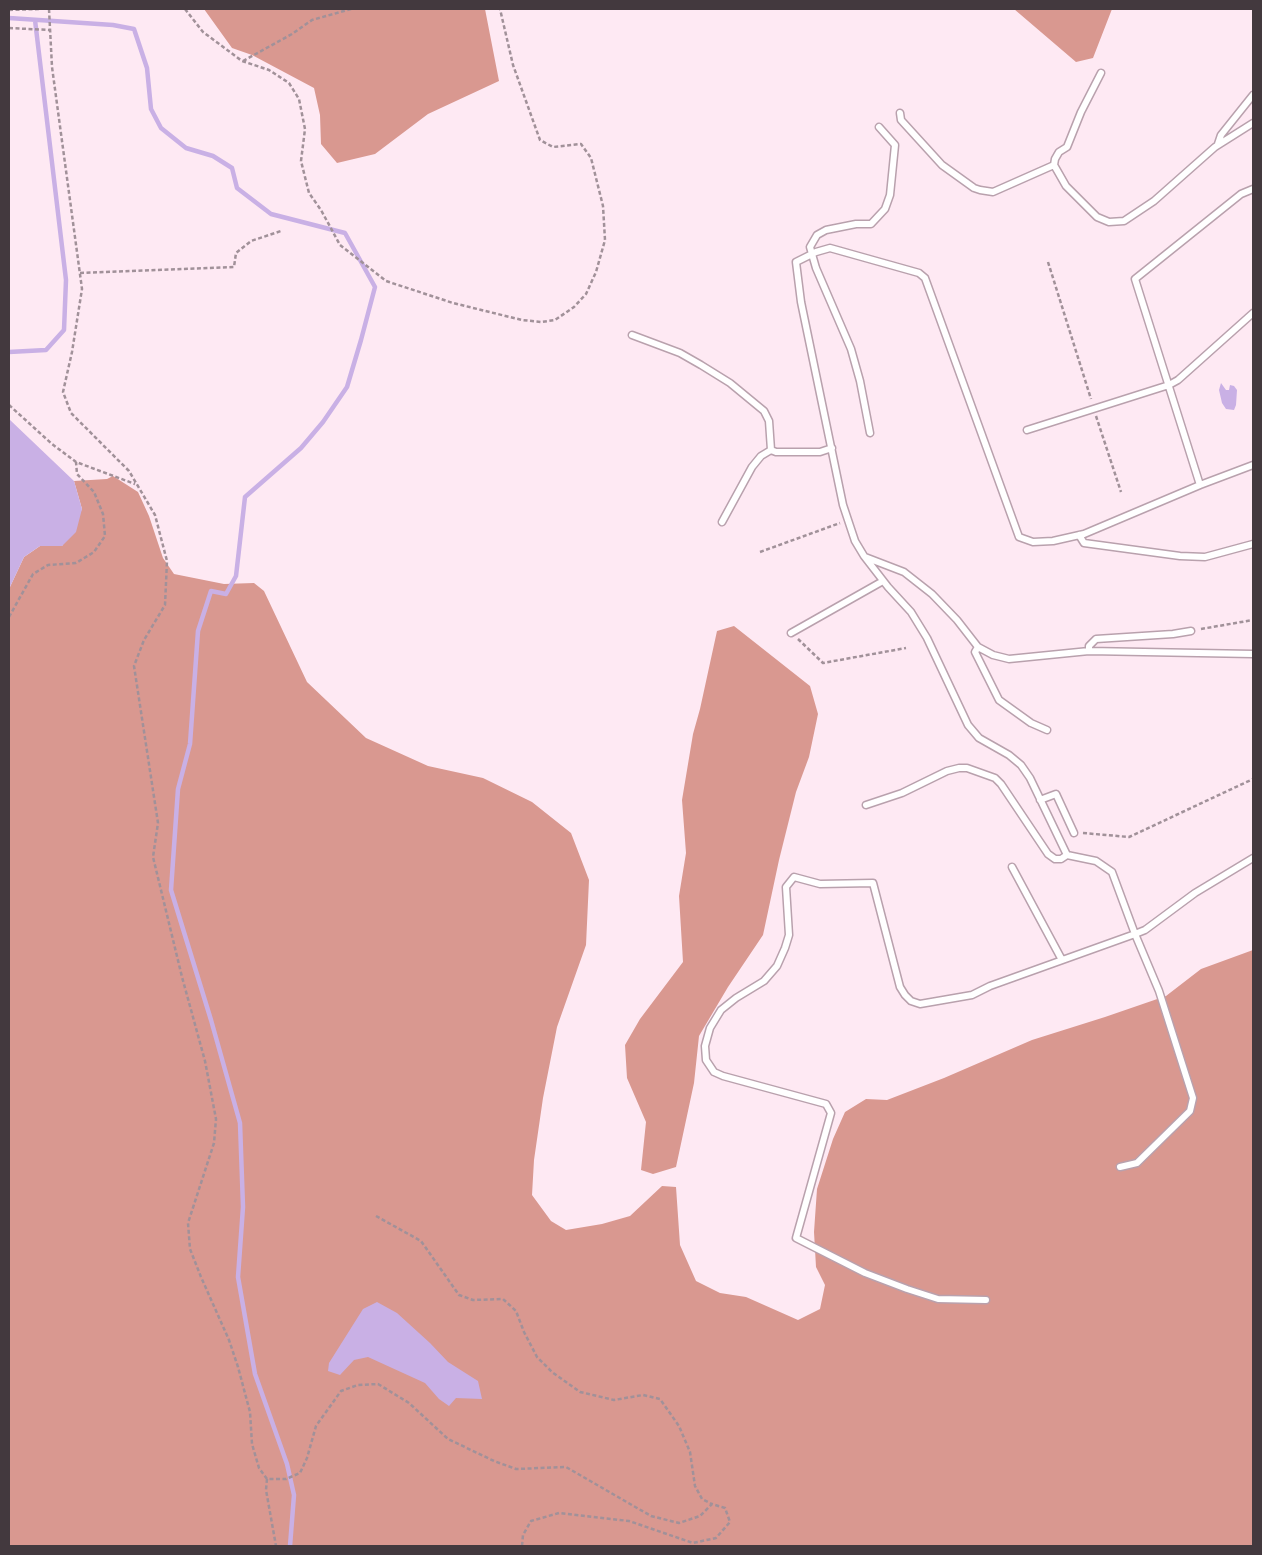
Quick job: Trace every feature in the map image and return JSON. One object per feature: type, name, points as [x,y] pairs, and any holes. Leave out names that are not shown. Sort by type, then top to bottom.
[{"type":"lane","points":[[1101,73],[1080,112],[1067,147],[1059,152],[1054,165],[1066,186],[1098,217],[1109,222],[1124,221],[1154,201],[1218,145],[1253,123]]},
{"type":"lane","points":[[1218,145],[1221,135],[1253,95]]},
{"type":"lane","points":[[900,113],[901,120],[942,165],[980,190],[993,192],[1054,165]]},
{"type":"lane","points":[[870,433],[860,381],[851,350],[816,268],[810,247],[816,235],[826,230],[856,224],[871,224],[885,209],[890,195],[895,145],[879,127]]},
{"type":"lane","points":[[1200,485],[1136,279],[1241,194],[1253,189]]},
{"type":"lane","points":[[1067,855],[1021,765],[1009,755],[978,738],[968,725],[927,638],[911,612],[883,581],[855,541],[843,505],[801,302],[796,262],[830,248],[919,273],[925,278],[1019,537],[1033,542],[1053,541],[1080,535],[1253,465]]},
{"type":"lane","points":[[1027,430],[1169,385],[1178,380],[1253,313]]},
{"type":"lane","points":[[632,335],[672,350],[730,382],[764,411],[769,421],[771,450]]},
{"type":"lane","points":[[771,450],[776,452],[820,452],[832,448]]},
{"type":"lane","points":[[722,522],[752,467],[761,456],[771,450]]},
{"type":"lane","points":[[1080,535],[1084,543],[1180,556],[1205,557],[1253,544]]},
{"type":"lane","points":[[864,556],[904,572],[932,594],[957,620],[978,647],[993,655],[1009,659],[1089,651],[1253,654]]},
{"type":"lane","points":[[791,633],[883,581]]},
{"type":"lane","points":[[1089,651],[1089,646],[1096,639],[1191,631]]},
{"type":"lane","points":[[978,647],[976,652],[999,700],[1031,723],[1047,730]]},
{"type":"lane","points":[[866,805],[902,793],[947,771],[966,768],[995,778],[1002,784],[1048,854],[1055,859],[1067,855],[1096,862],[1112,872],[1135,934],[1159,990],[1193,1098],[1190,1111],[1137,1163],[1120,1167]]},
{"type":"lane","points":[[1040,800],[1056,794],[1074,833]]},
{"type":"lane","points":[[986,1300],[938,1299],[906,1289],[865,1274],[796,1238],[831,1112],[826,1104],[714,1072],[706,1060],[705,1046],[710,1028],[721,1010],[736,998],[764,981],[778,966],[789,935],[786,887],[794,877],[820,884],[873,883],[900,987],[911,1001],[920,1004],[972,995],[990,986],[1145,930],[1194,893],[1253,858]]},
{"type":"lane","points":[[1012,867],[1062,960]]},
{"type":"path","points":[[9,10],[40,9]]},
{"type":"path","points":[[49,9],[52,67],[82,289],[72,352],[63,392],[71,413],[129,471],[155,515],[168,561],[165,605],[144,640],[134,666],[158,823],[153,857],[182,977],[206,1061],[216,1119],[214,1143],[188,1223],[190,1249],[229,1340],[238,1367],[250,1412],[252,1444],[259,1468],[267,1479],[266,1490],[276,1546]]},
{"type":"path","points":[[185,9],[203,32],[242,61],[269,70],[289,83],[299,99],[306,129],[301,161],[309,193],[321,210],[340,245],[386,281],[453,303],[522,320],[541,322],[555,320],[574,307],[586,294],[596,272],[604,240],[603,206],[591,158],[581,144],[554,147],[540,140],[513,65],[500,9]]},
{"type":"path","points":[[242,61],[292,34],[312,20],[351,9]]},
{"type":"path","points":[[9,28],[50,30]]},
{"type":"path","points":[[80,273],[234,267],[236,253],[251,241],[281,231]]},
{"type":"path","points":[[1048,262],[1120,492]]},
{"type":"path","points":[[9,405],[52,444],[76,462],[137,484]]},
{"type":"path","points":[[9,618],[33,574],[48,565],[76,564],[94,552],[105,536],[103,514],[94,492],[77,474],[76,462]]},
{"type":"path","points":[[760,552],[848,520]]},
{"type":"path","points":[[1191,631],[1253,620]]},
{"type":"path","points":[[791,633],[823,663],[906,648]]},
{"type":"path","points":[[1074,833],[1130,838],[1253,780]]},
{"type":"path","points":[[376,1216],[421,1241],[459,1295],[473,1300],[503,1299],[516,1311],[537,1357],[552,1372],[580,1392],[614,1400],[643,1395],[660,1399],[679,1426],[690,1452],[695,1486],[702,1499],[725,1508],[730,1522],[716,1538],[694,1543],[629,1521],[559,1513],[531,1521],[523,1535],[522,1546]]},
{"type":"path","points":[[267,1479],[286,1480],[300,1473],[307,1458],[316,1426],[341,1391],[358,1385],[378,1384],[409,1403],[448,1439],[516,1469],[566,1467],[651,1516],[679,1523],[700,1516],[712,1504]]},
{"type":"shaded area","points":[[204,9],[485,9],[499,81],[428,114],[375,154],[337,163],[321,144],[320,115],[314,88],[252,55],[232,48]]},
{"type":"shaded area","points":[[1014,9],[1112,9],[1093,58],[1076,62]]},
{"type":"shaded area","points":[[1221,383],[1226,390],[1229,390],[1230,385],[1234,386],[1237,390],[1234,410],[1226,409],[1222,403],[1219,390]]},
{"type":"shaded area","points":[[9,419],[74,481],[82,509],[76,532],[62,546],[40,546],[24,557],[9,589]]},
{"type":"shaded area","points":[[113,476],[138,492],[149,516],[163,558],[174,574],[224,584],[254,583],[264,591],[307,682],[366,738],[428,766],[483,778],[532,802],[571,833],[589,880],[586,945],[557,1027],[543,1098],[534,1160],[532,1195],[551,1221],[566,1230],[602,1224],[630,1216],[662,1186],[676,1187],[680,1245],[696,1281],[720,1293],[746,1297],[798,1320],[820,1309],[825,1285],[816,1267],[814,1232],[817,1189],[833,1139],[845,1112],[866,1099],[887,1100],[1032,1040],[1166,996],[1201,969],[1253,950],[1253,1546],[9,1546],[9,589],[24,557],[40,546],[62,546],[82,509],[74,481],[107,479]]},
{"type":"shaded area","points":[[734,626],[810,686],[818,714],[809,757],[796,792],[779,860],[763,935],[728,987],[699,1036],[694,1083],[676,1167],[653,1174],[641,1170],[646,1122],[627,1078],[625,1045],[640,1019],[683,962],[679,896],[686,853],[682,800],[693,734],[717,631]]},
{"type":"shaded area","points":[[377,1302],[397,1313],[448,1362],[478,1381],[482,1399],[456,1398],[449,1406],[439,1399],[425,1383],[368,1357],[354,1360],[340,1375],[328,1371],[329,1363],[363,1309]]},
{"type":"waterway","points":[[9,18],[113,25],[134,29],[147,68],[151,109],[161,128],[186,148],[213,156],[232,168],[237,188],[271,214],[345,233],[375,287],[347,387],[323,422],[301,448],[245,497],[236,576],[226,594],[211,591],[198,631],[190,744],[178,789],[171,890],[240,1123],[243,1207],[238,1277],[255,1374],[287,1464],[294,1495],[290,1546]]},
{"type":"waterway","points":[[9,352],[46,350],[64,330],[66,280],[35,20]]}]
